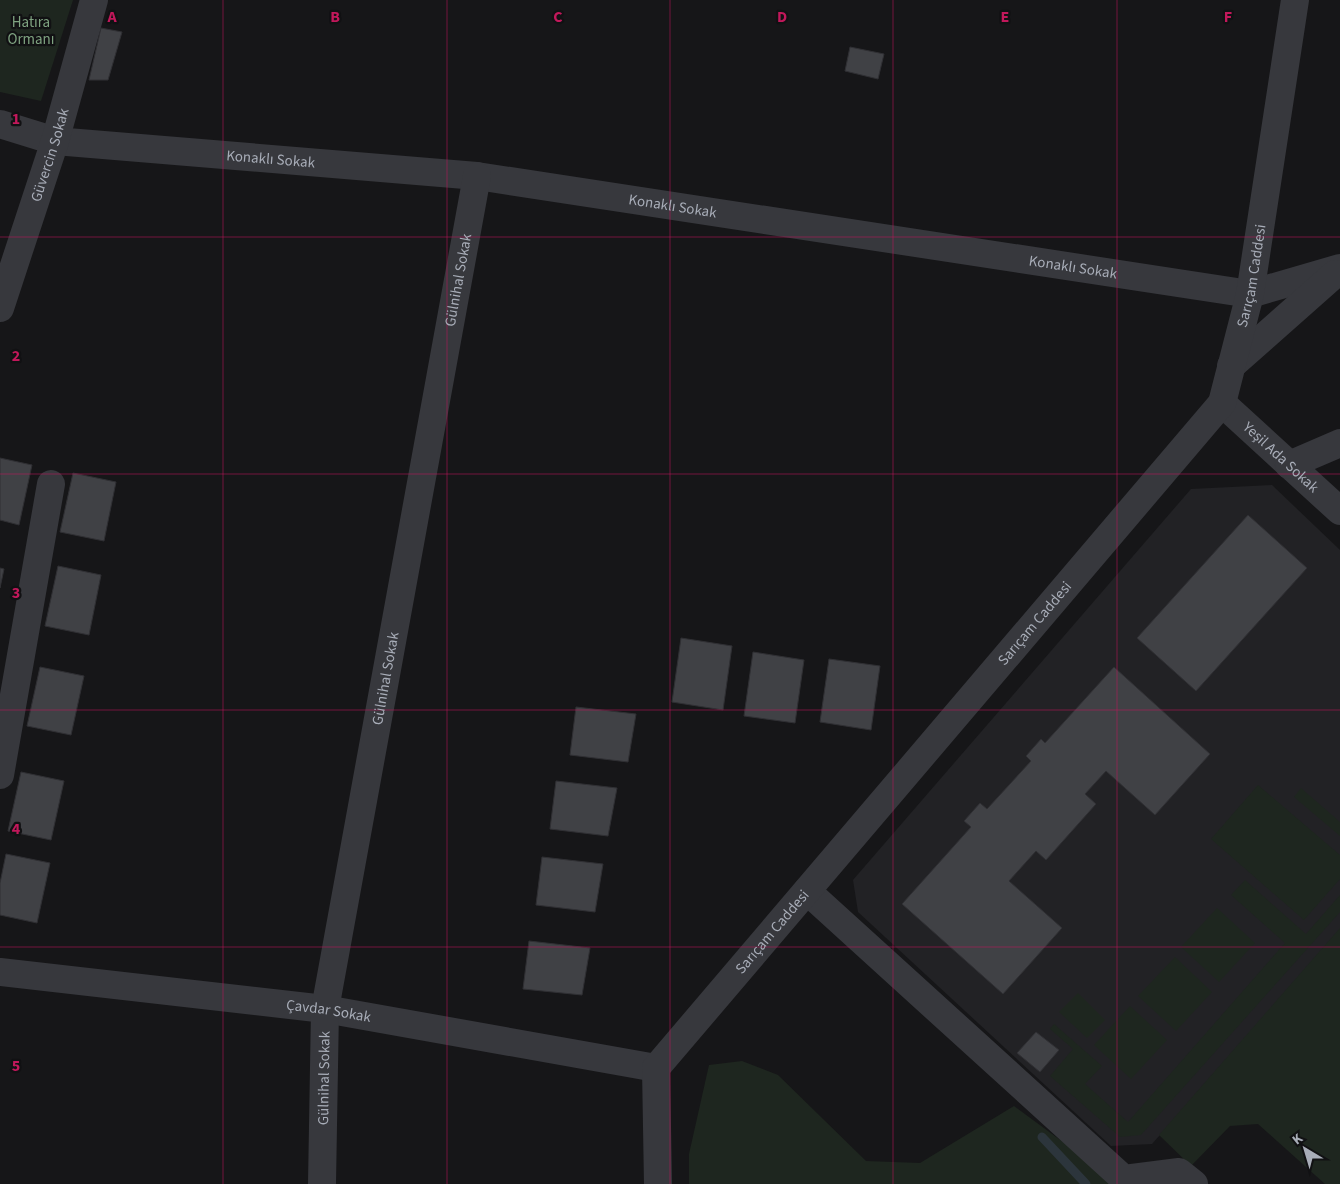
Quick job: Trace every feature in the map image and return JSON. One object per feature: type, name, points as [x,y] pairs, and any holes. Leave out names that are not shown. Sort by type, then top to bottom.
[{"type":"street","name":"Güvercin Sokak","points":[[0,308],[55,141],[94,0]]},
{"type":"street","name":"Sarıçam Caddesi","points":[[656,1068],[1222,403],[1250,294],[1295,0]]},
{"type":"street","name":"Konaklı Sokak","points":[[0,124],[55,141],[477,176],[1250,294],[1340,269]]},
{"type":"street","name":"Gülnihal Sokak","points":[[322,1184],[325,1009],[477,176]]},
{"type":"street","points":[[1231,366],[1340,269]]},
{"type":"street","name":"Yeşil Ada Sokak","points":[[1222,403],[1340,511]]},
{"type":"street","points":[[1289,464],[1340,443]]},
{"type":"street","points":[[0,775],[51,484]]},
{"type":"street","points":[[807,891],[991,1056],[1124,1179],[1180,1172],[1194,1184]]},
{"type":"street","name":"Çavdar Sokak","points":[[0,972],[325,1009],[656,1068]]},
{"type":"street","points":[[656,1068],[658,1184]]},
{"type":"shaded area","points":[[1272,485],[1340,550],[1340,931],[1152,1144],[1111,1146],[858,912],[853,880],[1191,489]]},
{"type":"green space","name":"Hatıra Ormanı","points":[[0,0],[73,0],[41,101],[0,92]]},
{"type":"green space","points":[[1258,785],[1340,855],[1340,879],[1304,920],[1211,839]]},
{"type":"green space","points":[[1301,788],[1340,822],[1340,836],[1294,797]]},
{"type":"green space","points":[[1245,880],[1306,934],[1340,895],[1340,912],[1141,1135],[1120,1137],[1050,1076],[1073,1049],[1050,1029],[1054,1024],[1102,1066],[1085,1084],[1128,1122],[1285,943],[1231,895]]},
{"type":"green space","points":[[1217,908],[1255,943],[1219,982],[1181,947]]},
{"type":"green space","points":[[1340,928],[1340,1184],[1325,1184],[1258,1124],[1230,1126],[1191,1166],[1159,1135]]},
{"type":"green space","points":[[1175,957],[1212,992],[1176,1031],[1138,996]]},
{"type":"green space","points":[[1078,993],[1105,1020],[1087,1038],[1059,1012]]},
{"type":"green space","points":[[1130,1006],[1167,1040],[1131,1079],[1094,1045]]},
{"type":"green space","points":[[742,1061],[778,1075],[866,1161],[920,1163],[1014,1106],[1120,1184],[689,1184],[689,1154],[709,1065]]},
{"type":"building","points":[[101,28],[122,32],[108,80],[89,80]]},
{"type":"building","points":[[850,47],[884,54],[878,79],[845,71]]},
{"type":"building","points":[[0,458],[32,465],[19,525],[0,520]]},
{"type":"building","points":[[73,473],[116,482],[104,541],[60,532]]},
{"type":"building","points":[[1248,515],[1307,568],[1196,691],[1137,638]]},
{"type":"building","points":[[58,566],[101,575],[89,635],[45,626]]},
{"type":"building","points":[[0,568],[4,569],[0,588]]},
{"type":"building","points":[[681,638],[732,646],[723,710],[672,702]]},
{"type":"building","points":[[753,652],[804,660],[795,723],[744,716]]},
{"type":"building","points":[[829,659],[880,666],[871,730],[820,722]]},
{"type":"building","points":[[40,667],[84,676],[71,735],[27,726]]},
{"type":"building","points":[[1114,667],[1210,754],[1155,815],[1106,771],[1085,794],[1096,804],[1046,860],[1036,851],[1009,881],[1062,928],[1003,994],[902,904],[971,827],[964,821],[980,803],[987,809],[1031,761],[1026,756],[1041,739],[1045,743]]},
{"type":"building","points":[[576,707],[636,714],[628,762],[570,755]]},
{"type":"building","points":[[21,772],[64,781],[51,840],[8,831]]},
{"type":"building","points":[[556,781],[617,788],[608,836],[550,829]]},
{"type":"building","points":[[6,854],[50,863],[37,923],[0,915],[0,883]]},
{"type":"building","points":[[542,857],[603,864],[595,912],[536,905]]},
{"type":"building","points":[[529,941],[590,948],[582,995],[523,989]]},
{"type":"building","points":[[1036,1032],[1059,1050],[1040,1072],[1017,1053]]},
{"type":"waterway","points":[[1042,1137],[1086,1184]]}]
